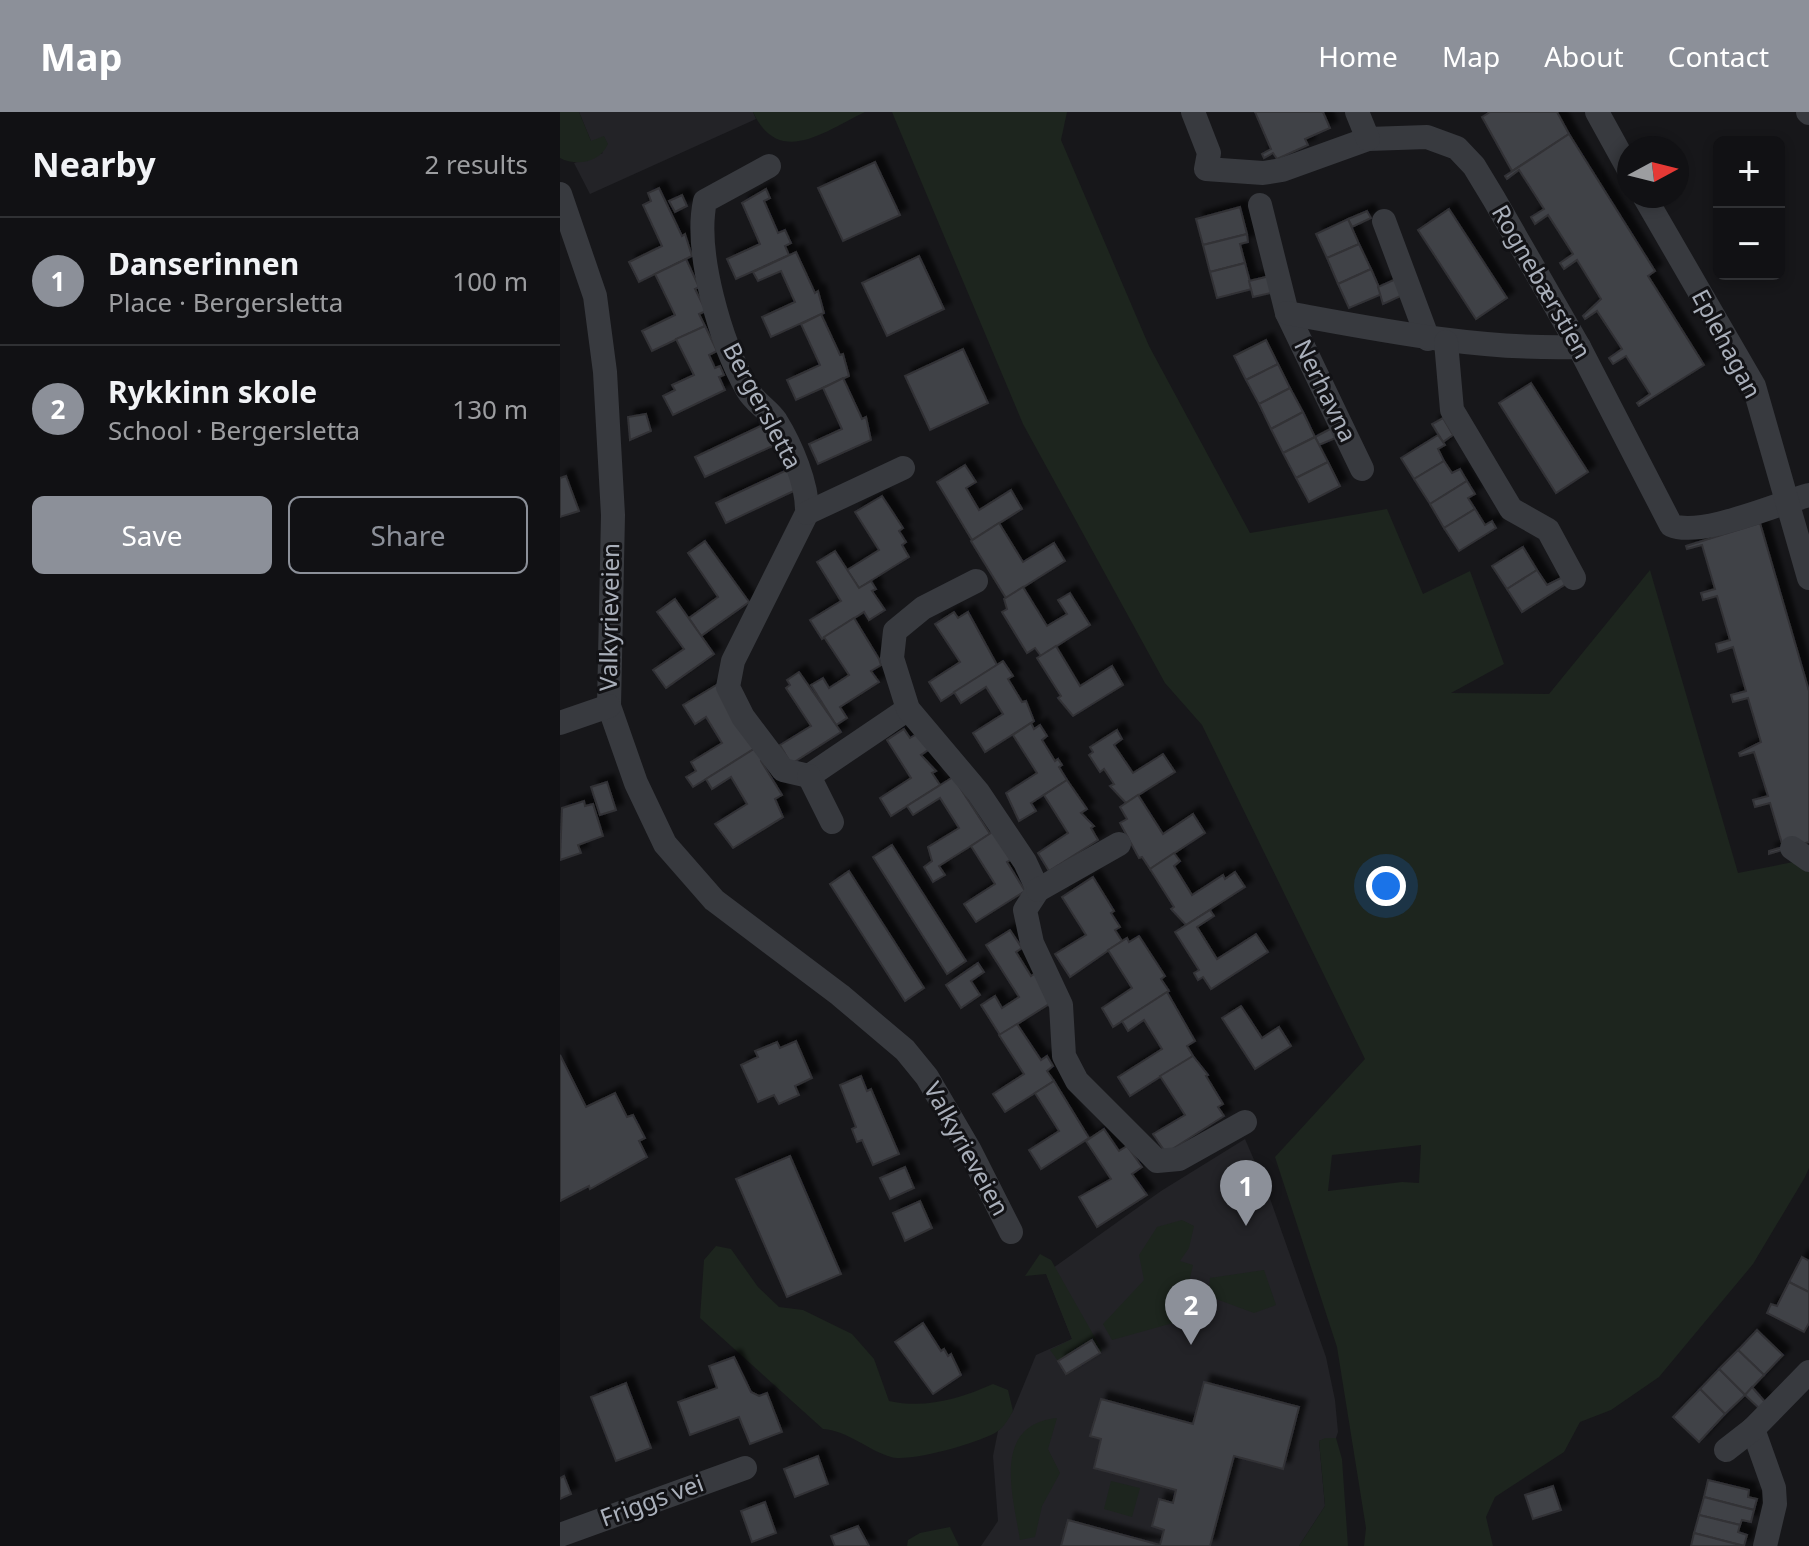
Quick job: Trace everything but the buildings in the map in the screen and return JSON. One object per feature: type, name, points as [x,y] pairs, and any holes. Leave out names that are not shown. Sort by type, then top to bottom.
[{"type":"street","name":"Rognebærstien","points":[[1193,112],[1209,153],[1206,169],[1263,173],[1282,170],[1368,139],[1427,137],[1457,148],[1474,166],[1579,347],[1671,525],[1680,529],[1703,526],[1809,495]]},
{"type":"street","points":[[1357,112],[1368,139]]},
{"type":"street","points":[[1597,112],[1617,148]]},
{"type":"street","name":"Bergersletta","points":[[769,166],[705,201],[700,221],[706,263],[727,344],[748,392],[775,419],[791,452],[807,502],[807,513]]},
{"type":"street","name":"Valkyrieveien","points":[[560,194],[595,296],[610,415],[613,515],[608,618],[609,706],[636,783],[665,844],[714,900],[840,995],[905,1050],[927,1077],[962,1137],[1011,1232]]},
{"type":"street","name":"Nerhavna","points":[[1260,205],[1287,313],[1362,469]]},
{"type":"street","name":"Eplehagan","points":[[1651,208],[1754,386],[1809,578]]},
{"type":"street","points":[[1384,221],[1437,341],[1452,410],[1511,509],[1548,530],[1574,578]]},
{"type":"street","name":"Nerhavna","points":[[1287,313],[1437,341],[1515,349],[1579,347]]},
{"type":"street","points":[[903,468],[807,513],[733,661],[728,687],[743,717],[783,770],[809,776],[908,709]]},
{"type":"street","points":[[976,581],[923,608],[895,631],[892,658],[908,709],[978,792],[1025,862],[1038,890]]},
{"type":"street","points":[[560,723],[609,706]]},
{"type":"street","points":[[809,776],[832,822]]},
{"type":"street","points":[[1119,844],[1038,890],[1025,910],[1032,943],[1061,1005],[1064,1056],[1077,1081],[1157,1161],[1179,1159],[1245,1122]]},
{"type":"street","points":[[1726,1450],[1753,1429],[1809,1372]]},
{"type":"street","points":[[1753,1429],[1774,1488],[1775,1504],[1765,1546]]},
{"type":"street","name":"Friggs vei","points":[[560,1535],[745,1468]]},
{"type":"shaded area","points":[[560,112],[579,112],[591,141],[604,136],[608,144],[600,155],[581,162],[560,158]]},
{"type":"shaded area","points":[[579,112],[753,112],[756,119],[590,194],[574,163],[603,153],[591,141]]},
{"type":"shaded area","points":[[753,112],[865,112],[819,135],[789,142],[776,138],[764,129]]},
{"type":"shaded area","points":[[892,112],[1067,112],[1061,140],[1149,346],[1250,533],[1387,509],[1423,594],[1470,571],[1504,664],[1451,693],[1549,694],[1650,570],[1738,873],[1809,859],[1809,1168],[1805,1177],[1753,1264],[1659,1377],[1611,1410],[1580,1422],[1564,1452],[1495,1497],[1486,1517],[1493,1546],[1364,1546],[1366,1528],[1337,1347],[1275,1157],[1365,1059],[1202,725],[1165,683],[1023,424]],"holes":[[[1421,1145],[1419,1183],[1402,1182],[1328,1191],[1332,1155]]]},
{"type":"shaded area","points":[[1245,1139],[1267,1190],[1326,1357],[1338,1432],[1336,1438],[1319,1441],[1325,1506],[1299,1546],[981,1546],[998,1521],[993,1456],[998,1431],[1013,1411],[1036,1355],[1072,1339],[1046,1273],[1161,1191]]},
{"type":"shaded area","points":[[1182,1220],[1194,1226],[1189,1248],[1180,1261],[1193,1265],[1180,1321],[1112,1340],[1103,1324],[1144,1280],[1139,1255],[1157,1227]]},
{"type":"shaded area","points":[[716,1246],[731,1249],[758,1287],[779,1307],[803,1310],[852,1334],[874,1359],[889,1401],[916,1404],[942,1401],[993,1384],[1008,1390],[1013,1411],[1005,1424],[990,1436],[913,1457],[891,1457],[841,1433],[823,1429],[700,1318],[704,1260]]},
{"type":"shaded area","points":[[1040,1254],[1051,1260],[1102,1350],[1100,1353],[1092,1341],[1058,1361],[1050,1350],[1072,1339],[1046,1274],[1025,1276]]},
{"type":"shaded area","points":[[1264,1270],[1276,1305],[1254,1313],[1208,1296],[1210,1278]]},
{"type":"shaded area","points":[[1057,1418],[1048,1449],[1060,1473],[1042,1506],[1035,1537],[1020,1540],[1011,1483],[1014,1448],[1022,1434],[1036,1423]]},
{"type":"shaded area","points":[[1336,1438],[1342,1459],[1348,1546],[1299,1546],[1325,1506],[1319,1441]]},
{"type":"shaded area","points":[[1111,1481],[1140,1488],[1132,1517],[1104,1509]]},
{"type":"shaded area","points":[[950,1527],[959,1546],[907,1546],[908,1540],[920,1533]]},
{"type":"place","name":"Danserinnen","points":[[1246,1226]]},
{"type":"place","name":"Rykkinn skole","points":[[1191,1345]]}]
